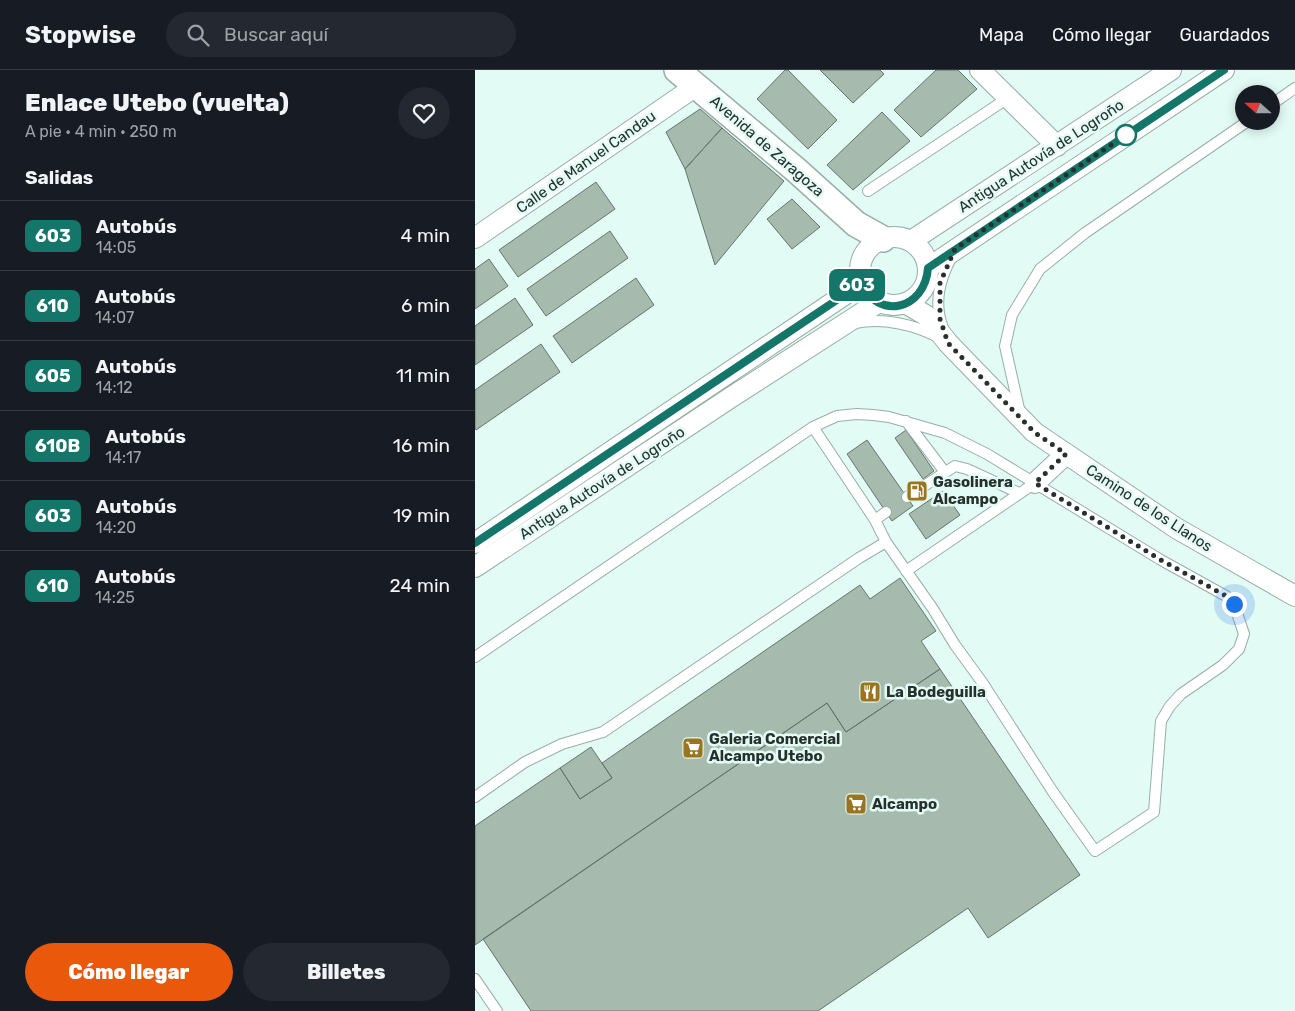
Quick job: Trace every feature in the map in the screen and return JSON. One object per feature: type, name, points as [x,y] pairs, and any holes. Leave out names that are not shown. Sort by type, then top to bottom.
[{"type":"street","name":"Avenida de Zaragoza","points":[[677,70],[795,169],[876,244]]},
{"type":"street","points":[[979,70],[1057,146]]},
{"type":"street","name":"Antigua Autovía de Logroño","points":[[911,241],[1171,70]]},
{"type":"street","points":[[928,268],[1224,70]]},
{"type":"street","name":"Calle de Manuel Candau","points":[[475,238],[696,86]]},
{"type":"street","points":[[890,237],[901,237],[911,241],[925,257],[928,279],[913,298],[895,306],[883,304],[873,299],[862,283],[859,267],[863,256],[876,244],[890,237]]},
{"type":"street","name":"Antigua Autovía de Logroño","points":[[475,543],[862,283]]},
{"type":"street","name":"Camino de los Llanos","points":[[913,298],[948,343],[1034,432],[1176,528],[1295,596]]},
{"type":"street","name":"Antigua Autovía de Logroño","points":[[475,567],[879,302]]},
{"type":"street","points":[[1027,488],[1066,454]]},
{"type":"lane","points":[[1280,99],[1295,88]]},
{"type":"lane","points":[[868,191],[1008,98]]},
{"type":"lane","points":[[1021,419],[1005,346],[1012,315],[1040,269],[1085,233],[1235,129]]},
{"type":"lane","points":[[948,343],[940,319],[940,283],[955,249]]},
{"type":"lane","points":[[842,325],[865,321],[911,326],[928,332],[948,343]]},
{"type":"lane","points":[[475,656],[813,427],[837,416],[857,414],[889,417],[945,433],[987,454],[1027,488]]},
{"type":"lane","points":[[906,421],[944,471]]},
{"type":"lane","points":[[813,427],[875,520],[886,542],[933,609],[955,646],[982,682],[1053,792],[1095,851],[1154,812],[1161,722],[1170,706],[1181,694],[1223,665],[1239,649],[1244,634],[1234,604],[1226,596],[1027,488],[955,466],[944,471],[907,498]]},
{"type":"lane","points":[[906,571],[1027,488]]},
{"type":"lane","points":[[875,520],[886,512]]},
{"type":"lane","points":[[475,797],[525,762],[562,744],[603,732],[851,563],[886,542]]},
{"type":"lane","points":[[475,979],[497,1011]]},
{"type":"building","points":[[785,70],[788,70],[837,120],[808,149],[757,99]]},
{"type":"building","points":[[820,70],[880,70],[884,74],[853,103]]},
{"type":"building","points":[[936,70],[958,70],[977,89],[921,137],[894,110]]},
{"type":"building","points":[[700,109],[722,128],[685,169],[666,132]]},
{"type":"building","points":[[882,112],[910,141],[853,190],[827,165]]},
{"type":"building","points":[[722,128],[784,181],[715,265],[685,169]]},
{"type":"building","points":[[596,182],[615,209],[518,277],[499,250]]},
{"type":"building","points":[[792,199],[820,227],[792,249],[767,219]]},
{"type":"building","points":[[610,231],[628,258],[546,316],[527,289]]},
{"type":"building","points":[[489,259],[508,286],[475,309],[475,269]]},
{"type":"building","points":[[636,278],[654,305],[572,363],[553,336]]},
{"type":"building","points":[[515,298],[533,325],[475,365],[475,326]]},
{"type":"building","points":[[541,344],[560,372],[476,430],[475,390]]},
{"type":"building","points":[[906,430],[934,471],[923,479],[895,438]]},
{"type":"building","points":[[867,440],[913,506],[892,521],[847,454]]},
{"type":"building","points":[[943,491],[960,515],[926,539],[909,514]]},
{"type":"building","name":"Galeria Comercial Alcampo Utebo","points":[[900,578],[936,631],[921,641],[940,669],[846,732],[827,703],[475,945],[475,826],[560,768],[580,799],[612,778],[602,763],[860,585],[870,599]]},
{"type":"building","name":"Alcampo","points":[[940,669],[1080,875],[988,938],[968,908],[818,1011],[531,1011],[483,939],[827,703],[846,732]]},
{"type":"building","points":[[591,747],[612,778],[580,799],[560,768]]},
{"type":"bus line","name":"603","points":[[475,543],[862,283],[873,299],[883,304],[895,306],[907,304],[924,289],[928,279],[928,268],[1224,70]]},
{"type":"place","name":"Gasolinera Alcampo","points":[[917,491]]},
{"type":"place","name":"La Bodeguilla","points":[[870,692]]},
{"type":"place","name":"Galeria Comercial Alcampo Utebo","points":[[693,748]]},
{"type":"place","name":"Alcampo","points":[[856,804]]},
{"type":"route","points":[[1126,135],[955,249],[940,283],[940,319],[948,343],[1034,432],[1066,454],[1035,483],[1161,560],[1226,596],[1234,604]]}]
